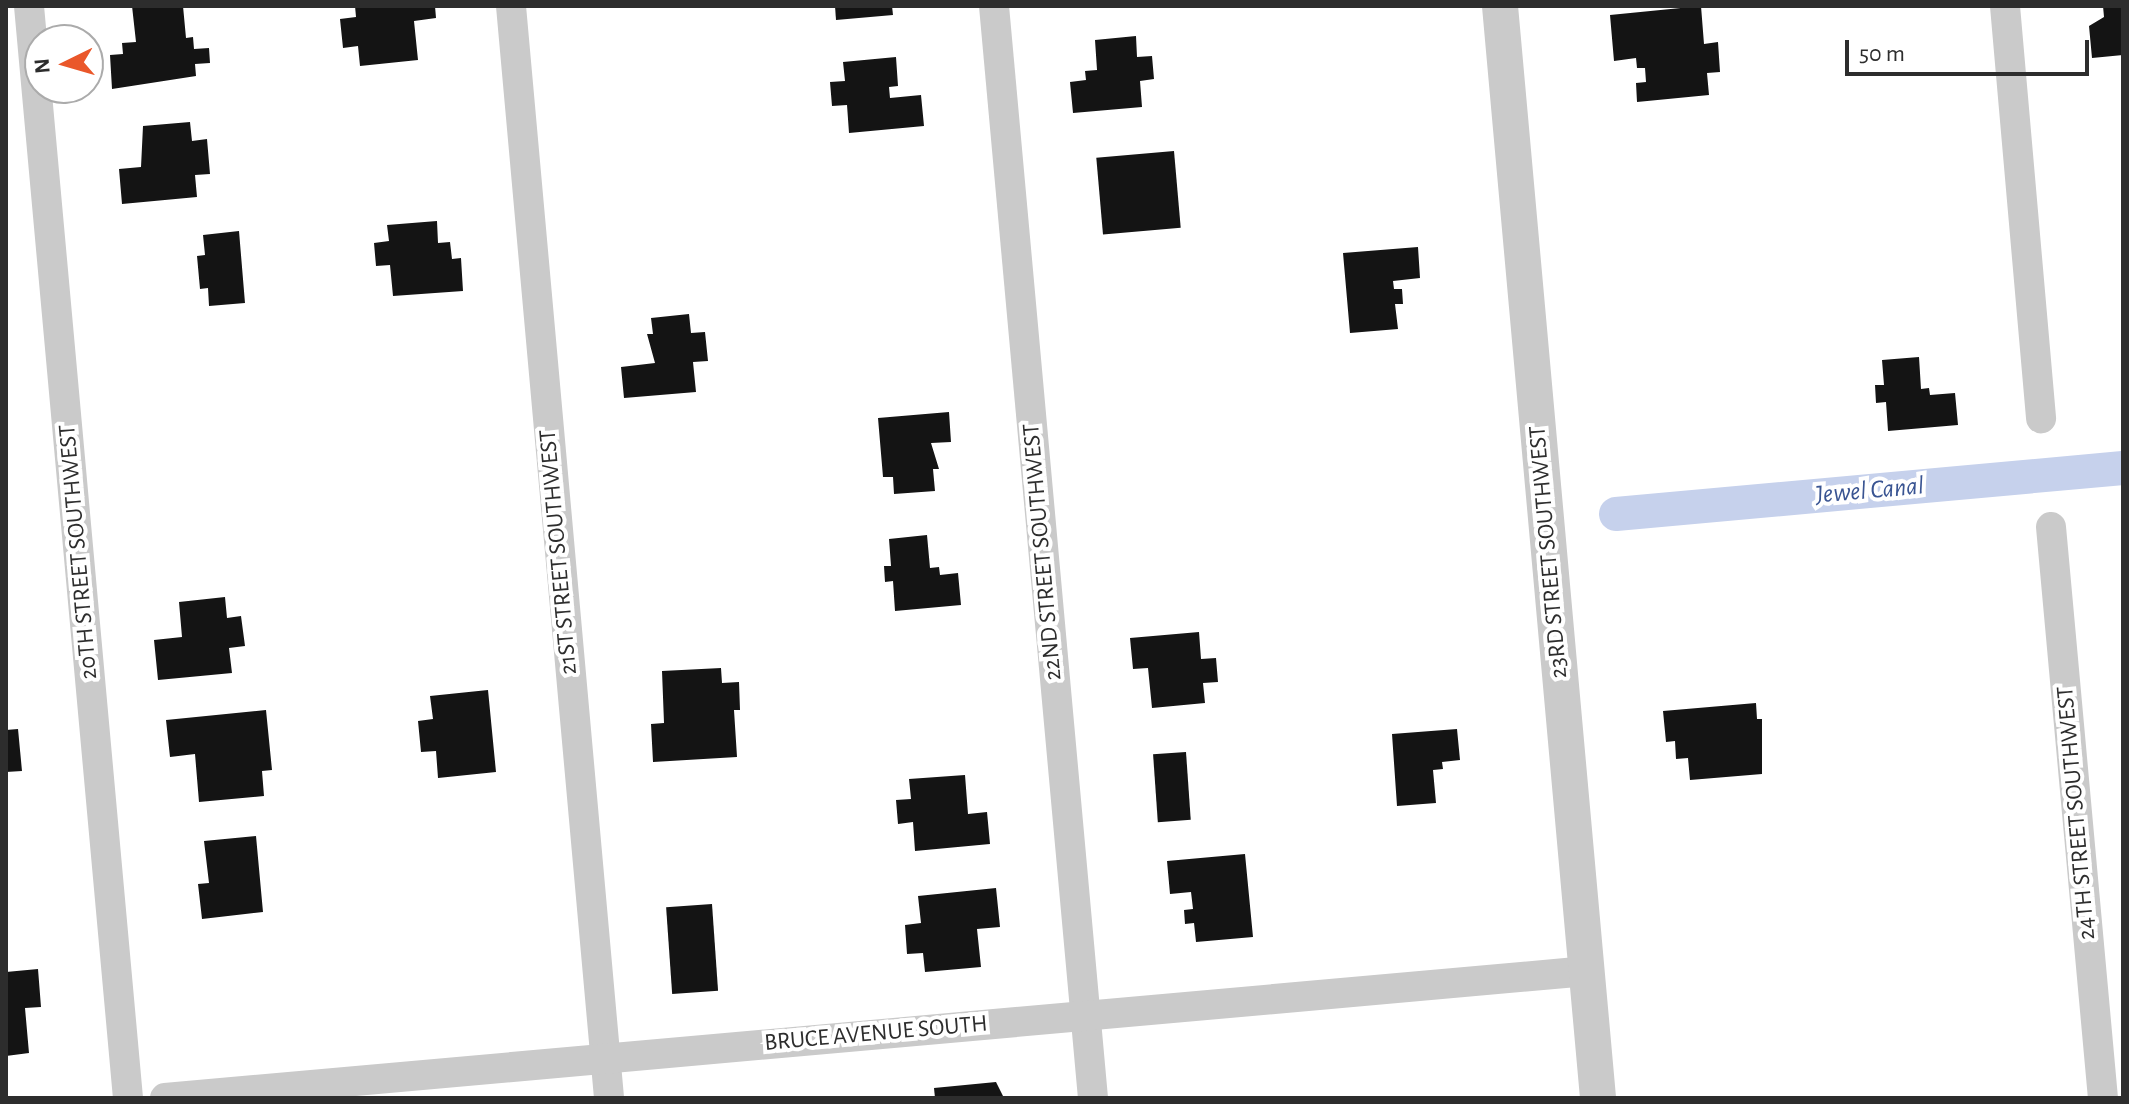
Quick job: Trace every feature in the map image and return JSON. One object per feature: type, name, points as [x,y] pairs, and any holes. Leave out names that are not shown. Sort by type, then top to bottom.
[{"type":"street","name":"20TH STREET SOUTHWEST","points":[[29,6],[128,1098]]},
{"type":"street","name":"21ST STREET SOUTHWEST","points":[[511,6],[609,1098]]},
{"type":"street","name":"22ND STREET SOUTHWEST","points":[[994,6],[1093,1098]]},
{"type":"street","name":"23RD STREET SOUTHWEST","points":[[1500,6],[1598,1098]]},
{"type":"street","points":[[2005,6],[2041,418]]},
{"type":"street","name":"24TH STREET SOUTHWEST","points":[[2051,527],[2103,1098]]},
{"type":"street","name":"BRUCE AVENUE SOUTH","points":[[165,1098],[1587,971]]},
{"type":"building","points":[[132,6],[183,6],[186,38],[193,37],[194,49],[209,48],[210,63],[195,64],[196,76],[112,89],[110,55],[123,54],[122,43],[136,42]]},
{"type":"building","points":[[355,6],[435,6],[436,18],[414,21],[418,60],[360,66],[358,46],[343,48],[340,19],[356,17]]},
{"type":"building","points":[[835,6],[892,6],[893,15],[836,20]]},
{"type":"building","points":[[1701,6],[1704,44],[1718,42],[1720,72],[1707,73],[1709,95],[1637,102],[1636,83],[1646,82],[1645,68],[1637,68],[1636,58],[1614,61],[1610,15]]},
{"type":"building","points":[[2103,6],[2123,6],[2123,55],[2092,58],[2089,26],[2104,17]]},
{"type":"building","points":[[1136,36],[1137,57],[1152,56],[1154,79],[1140,81],[1142,107],[1073,113],[1070,82],[1086,80],[1085,71],[1097,70],[1095,40]]},
{"type":"building","points":[[896,57],[898,86],[889,87],[890,98],[921,95],[924,126],[849,133],[847,105],[832,106],[830,82],[845,81],[843,62]]},
{"type":"building","points":[[190,122],[192,141],[207,139],[210,174],[195,175],[197,197],[122,204],[119,169],[141,167],[143,126]]},
{"type":"building","points":[[1174,151],[1181,228],[1103,235],[1096,158]]},
{"type":"building","points":[[437,221],[438,243],[450,242],[452,259],[461,258],[463,291],[393,296],[390,265],[376,266],[374,243],[389,241],[387,225]]},
{"type":"building","points":[[239,231],[245,303],[209,306],[208,288],[200,289],[197,256],[205,255],[203,235]]},
{"type":"building","points":[[1418,247],[1420,278],[1393,281],[1394,289],[1402,289],[1403,304],[1395,304],[1398,329],[1350,333],[1343,253]]},
{"type":"building","points":[[689,314],[691,333],[705,332],[708,361],[693,362],[696,392],[624,398],[621,367],[655,363],[647,334],[653,334],[651,318]]},
{"type":"building","points":[[1919,357],[1921,389],[1929,388],[1930,395],[1955,393],[1958,425],[1888,431],[1886,402],[1876,403],[1875,385],[1884,385],[1882,360]]},
{"type":"building","points":[[949,412],[951,442],[931,443],[939,469],[933,469],[935,491],[894,494],[893,477],[883,477],[878,418]]},
{"type":"building","points":[[927,535],[930,568],[939,567],[940,575],[958,573],[961,605],[895,611],[893,581],[885,582],[884,566],[891,566],[889,539]]},
{"type":"building","points":[[225,597],[227,618],[241,616],[245,646],[229,648],[232,673],[158,680],[154,640],[182,637],[179,602]]},
{"type":"building","points":[[1199,632],[1201,659],[1216,658],[1218,682],[1203,683],[1205,703],[1152,708],[1148,668],[1133,669],[1130,638]]},
{"type":"building","points":[[721,668],[722,683],[739,682],[740,710],[734,710],[737,757],[653,762],[651,724],[664,723],[662,671]]},
{"type":"building","points":[[488,690],[496,772],[438,778],[436,751],[421,752],[418,721],[433,719],[430,696]]},
{"type":"building","points":[[1756,703],[1757,719],[1762,719],[1762,774],[1690,780],[1688,758],[1676,759],[1675,741],[1666,742],[1663,711]]},
{"type":"building","points":[[266,710],[272,770],[262,771],[264,796],[199,802],[195,754],[170,757],[166,720]]},
{"type":"building","points":[[18,729],[22,771],[6,772],[6,730]]},
{"type":"building","points":[[1457,729],[1460,760],[1442,762],[1443,769],[1433,770],[1436,803],[1397,806],[1392,734]]},
{"type":"building","points":[[1186,752],[1191,820],[1158,822],[1153,754]]},
{"type":"building","points":[[965,775],[968,814],[987,812],[990,844],[915,851],[913,822],[898,824],[896,800],[911,799],[909,779]]},
{"type":"building","points":[[256,836],[263,912],[202,919],[198,884],[209,883],[204,841]]},
{"type":"building","points":[[1245,854],[1253,937],[1196,942],[1194,923],[1185,924],[1184,910],[1193,909],[1191,892],[1170,894],[1167,861]]},
{"type":"building","points":[[996,888],[1000,927],[977,929],[981,967],[925,972],[923,953],[907,954],[905,925],[921,923],[918,896]]},
{"type":"building","points":[[712,904],[718,991],[672,994],[666,907]]},
{"type":"building","points":[[38,969],[41,1007],[25,1008],[29,1053],[6,1056],[6,972]]},
{"type":"building","points":[[996,1082],[1004,1098],[935,1098],[934,1088]]},
{"type":"waterway","name":"Jewel Canal","points":[[1616,514],[2123,468]]}]
